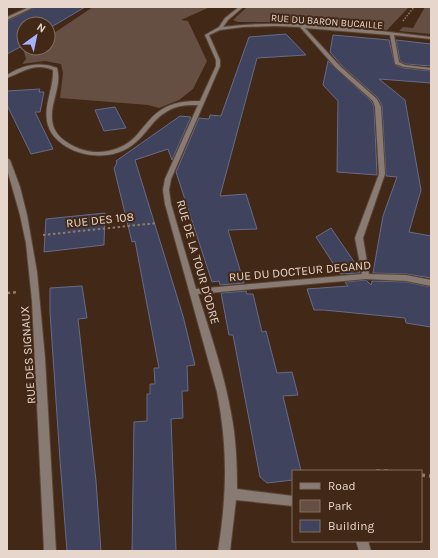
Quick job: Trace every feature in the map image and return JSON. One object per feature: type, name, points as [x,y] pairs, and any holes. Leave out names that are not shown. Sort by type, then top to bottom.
[{"type":"street","points":[[7,19],[32,7]]},
{"type":"street","name":"RUE DE LA TOUR D'ODRE","points":[[224,551],[232,494],[233,470],[227,413],[168,204],[166,186],[218,63],[207,35],[213,29],[222,27],[226,19],[241,7]]},
{"type":"street","name":"RUE DU BARON BUCAILLE","points":[[222,27],[244,25],[301,26],[431,38]]},
{"type":"street","points":[[301,26],[338,67],[375,100],[378,107],[382,174],[361,232],[359,243],[366,276]]},
{"type":"street","points":[[392,34],[397,63],[404,66],[431,69]]},
{"type":"street","points":[[7,77],[23,68],[34,65],[48,66],[55,70],[50,126],[55,134],[65,143],[77,150],[90,154],[112,152],[127,146],[158,114],[168,108],[184,103],[201,103]]},
{"type":"street","name":"RUE DES SIGNAUX","points":[[7,160],[18,194],[28,237],[39,334],[50,551]]},
{"type":"street","name":"RUE DU DOCTEUR DEGAND","points":[[194,292],[366,276],[406,278],[431,283]]},
{"type":"street","points":[[232,494],[292,501]]},
{"type":"path","name":"RUE DES 108","points":[[28,237],[173,221]]},
{"type":"green space","points":[[93,7],[210,7],[181,20],[188,21],[207,61],[193,89],[179,100],[159,108],[148,105],[60,98],[63,73],[61,64],[45,61],[22,64],[26,59],[25,56],[56,56],[56,32]]},
{"type":"green space","points":[[247,7],[409,7],[387,30],[302,22],[238,22],[233,20]]},
{"type":"green space","points":[[425,7],[431,7],[431,34],[399,31],[403,27],[413,28]]},
{"type":"building","points":[[35,7],[85,7],[56,24],[56,16],[17,16]]},
{"type":"building","points":[[16,16],[16,49],[7,54],[7,21]]},
{"type":"building","points":[[286,34],[306,55],[257,58],[220,196],[246,194],[257,229],[228,230],[244,283],[220,285],[219,281],[212,282],[176,172],[199,118],[209,119],[210,115],[221,116],[249,37]]},
{"type":"building","points":[[333,35],[389,40],[395,65],[404,68],[431,71],[431,83],[379,79],[405,100],[421,190],[409,232],[431,236],[431,278],[406,274],[373,273],[383,216],[397,177],[386,176],[382,106],[378,98],[341,65],[330,52]]},
{"type":"building","points":[[396,40],[431,44],[431,66],[405,64],[400,61]]},
{"type":"building","points":[[328,61],[372,102],[374,107],[377,175],[337,172],[338,101],[323,85]]},
{"type":"building","points":[[40,89],[39,92],[44,92],[40,112],[35,112],[53,149],[31,154],[7,105],[7,91]]},
{"type":"building","points":[[115,107],[126,128],[104,131],[95,110]]},
{"type":"building","points":[[180,116],[191,117],[172,160],[168,149],[135,160],[183,316],[195,365],[187,366],[188,391],[182,391],[183,418],[171,419],[176,551],[132,551],[134,422],[147,421],[147,394],[150,394],[150,384],[155,384],[154,368],[159,368],[135,241],[132,242],[114,168],[117,163],[116,161]]},
{"type":"building","points":[[105,213],[104,245],[44,252],[46,219]]},
{"type":"building","points":[[331,228],[359,269],[360,273],[340,274],[316,237]]},
{"type":"building","points":[[366,280],[371,285],[372,281],[406,282],[431,287],[431,327],[406,323],[405,318],[314,310],[307,289],[348,286],[345,282]]},
{"type":"building","points":[[82,286],[87,318],[78,319],[96,481],[101,551],[67,551],[60,460],[50,312],[50,288]]},
{"type":"building","points":[[246,291],[247,294],[253,294],[262,332],[266,331],[277,373],[292,372],[298,395],[283,396],[301,470],[292,470],[292,480],[267,483],[260,477],[233,335],[229,335],[221,293]]}]
